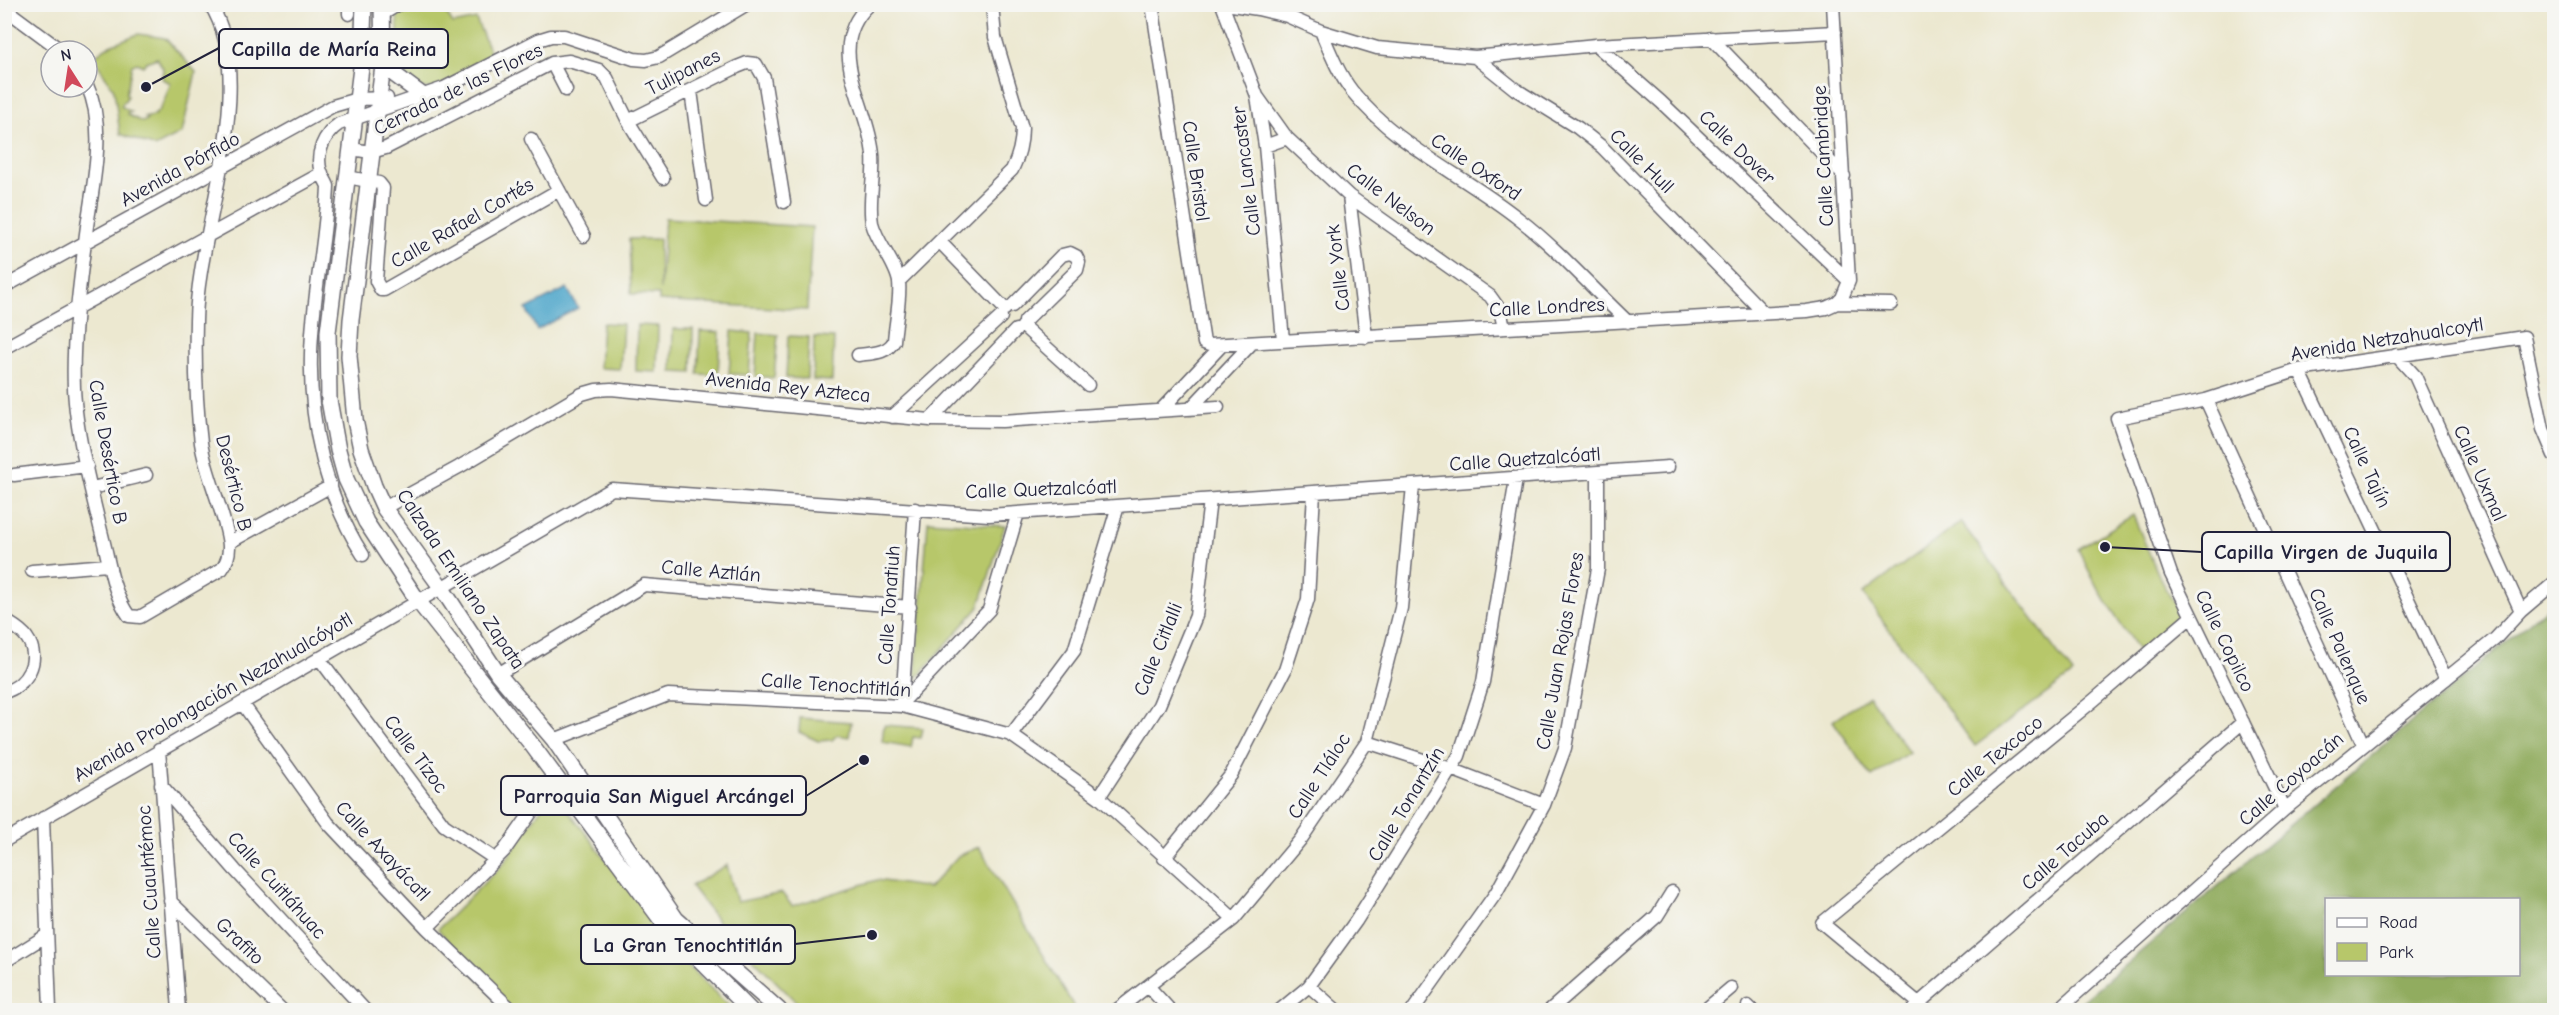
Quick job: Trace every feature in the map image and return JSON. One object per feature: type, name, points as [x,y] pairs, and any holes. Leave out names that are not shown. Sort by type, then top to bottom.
[{"type":"main road","name":"Calzada Emiliano Zapata","points":[[364,4],[362,60],[328,332],[327,364],[331,410],[338,450],[356,504],[418,601],[532,744],[665,926],[750,1011]]},
{"type":"main road","name":"Calzada Emiliano Zapata","points":[[383,9],[383,66],[351,320],[349,356],[351,392],[361,449],[374,486],[384,508],[441,587],[498,674],[554,740],[676,919],[779,1011]]},
{"type":"main road","points":[[383,66],[414,98]]},
{"type":"street","name":"Desértico B","points":[[140,617],[222,569],[229,559],[230,542],[202,446],[195,375],[196,315],[205,237],[226,133],[229,93],[229,60],[225,38],[210,4]]},
{"type":"street","points":[[383,9],[399,4]]},
{"type":"street","points":[[363,555],[348,532],[331,486],[317,426],[311,355],[328,191],[319,154],[326,136],[339,124],[355,118],[377,104],[414,98],[444,88],[538,40],[551,36],[564,36],[634,59],[646,60],[659,57],[747,4]]},
{"type":"street","points":[[858,355],[884,351],[890,348],[894,341],[899,281],[872,224],[873,156],[870,137],[847,61],[847,44],[852,27],[860,13],[870,4]]},
{"type":"street","points":[[899,281],[1012,170],[1022,142],[1022,128],[995,37],[992,4]]},
{"type":"street","name":"Calle Bristol","points":[[1152,4],[1204,344]]},
{"type":"street","points":[[1224,4],[1287,16],[1321,30],[1377,48],[1474,57],[1596,45],[1835,32]]},
{"type":"street","name":"Calle Lancaster","points":[[1224,4],[1257,96],[1265,146],[1283,340]]},
{"type":"street","name":"Calle Cambridge","points":[[1833,4],[1849,281]]},
{"type":"street","points":[[4,8],[46,39]]},
{"type":"street","name":"Calle Oxford","points":[[1321,30],[1337,68],[1352,92],[1378,118],[1419,153],[1518,218],[1628,322]]},
{"type":"street","points":[[1711,38],[1844,176]]},
{"type":"street","name":"Calle Dover","points":[[1596,45],[1661,102],[1849,281]]},
{"type":"street","name":"Calle Hull","points":[[1474,57],[1602,147],[1764,313]]},
{"type":"street","name":"Cerrada de las Flores","points":[[351,149],[371,152],[386,148],[552,63],[569,61],[599,70],[607,78],[628,121],[663,178]]},
{"type":"street","points":[[552,63],[566,90]]},
{"type":"street","name":"Tulipanes","points":[[628,121],[737,66],[747,63],[756,64],[764,78],[784,202]]},
{"type":"street","points":[[691,91],[706,200]]},
{"type":"street","name":"Calle Nelson","points":[[1257,96],[1287,138],[1349,196],[1490,296],[1500,310],[1504,328]]},
{"type":"street","name":"Calle Desértico B","points":[[91,99],[97,148],[78,308],[74,388],[87,466],[108,565],[120,603],[129,616],[140,617]]},
{"type":"street","name":"Avenida Pórfido","points":[[4,287],[219,171],[333,106],[357,99],[377,104]]},
{"type":"street","points":[[1265,146],[1287,138]]},
{"type":"street","points":[[531,139],[584,236]]},
{"type":"street","points":[[4,348],[322,173]]},
{"type":"street","points":[[347,177],[368,180]]},
{"type":"street","name":"Calle Rafael Cortés","points":[[368,180],[379,183],[384,195],[376,281],[381,290],[559,190]]},
{"type":"street","name":"Calle York","points":[[1349,196],[1366,337]]},
{"type":"street","points":[[940,242],[1006,310],[1021,309],[1021,326]]},
{"type":"street","points":[[892,417],[1062,255],[1070,253],[1076,256],[1079,262],[1077,270],[930,420]]},
{"type":"street","points":[[1837,303],[1849,281]]},
{"type":"street","name":"Calle Londres","points":[[1204,344],[1222,345],[1807,312],[1837,303],[1891,304]]},
{"type":"street","points":[[1006,310],[1004,326],[1021,326],[1088,385]]},
{"type":"street","name":"Avenida Netzahualcoytl","points":[[2117,418],[2206,400],[2300,370],[2524,337],[2543,429],[2554,455]]},
{"type":"street","points":[[1190,409],[1252,343]]},
{"type":"street","points":[[1160,411],[1222,345]]},
{"type":"street","name":"Calle Uxmal","points":[[2396,355],[2415,376],[2521,611]]},
{"type":"street","name":"Calle Tajín","points":[[2300,370],[2446,679]]},
{"type":"street","name":"Avenida Rey Azteca","points":[[384,508],[459,467],[582,394],[596,390],[611,389],[930,420],[1002,422],[1218,407]]},
{"type":"street","name":"Calle Palenque","points":[[2206,400],[2363,744]]},
{"type":"street","name":"Calle Copilco","points":[[2117,418],[2171,574],[2285,809]]},
{"type":"street","points":[[14,475],[87,466]]},
{"type":"street","name":"Calle Quetzalcóatl","points":[[441,587],[612,489],[989,515],[1598,474],[1668,467]]},
{"type":"street","name":"Calle Juan Rojas Flores","points":[[1413,1011],[1496,893],[1544,805],[1565,748],[1598,569],[1598,474]]},
{"type":"street","points":[[92,488],[146,475]]},
{"type":"street","name":"Calle Tonantzín","points":[[1280,1011],[1309,986],[1356,921],[1459,756],[1483,682],[1516,479]]},
{"type":"street","points":[[230,542],[331,486]]},
{"type":"street","name":"Calle Tláloc","points":[[1117,1011],[1234,919],[1301,839],[1367,742],[1401,608],[1413,486]]},
{"type":"street","points":[[1164,858],[1231,775],[1285,670],[1308,599],[1314,493]]},
{"type":"street","name":"Calle Citlalli","points":[[1099,797],[1159,705],[1196,616],[1210,500]]},
{"type":"street","points":[[1011,735],[1074,651],[1118,506]]},
{"type":"street","name":"Calle Tonatiuh","points":[[902,705],[915,509]]},
{"type":"street","points":[[902,705],[989,610],[1018,513]]},
{"type":"street","points":[[32,571],[108,565]]},
{"type":"street","name":"Calle Coyoacán","points":[[2058,1011],[2285,809],[2494,639],[2521,611],[2554,583]]},
{"type":"street","name":"Calle Aztlán","points":[[498,674],[644,585],[909,607]]},
{"type":"street","name":"Avenida Prolongación Nezahualcóyotl","points":[[4,841],[441,587]]},
{"type":"street","name":"Calle Texcoco","points":[[1920,1008],[1822,922],[2094,700],[2191,617]]},
{"type":"street","points":[[4,620],[27,638],[33,660],[24,681],[18,687],[4,692]]},
{"type":"street","name":"Calle Tízoc","points":[[319,658],[444,825],[495,859]]},
{"type":"street","name":"Calle Tenochtitlán","points":[[554,740],[668,695],[902,705],[1011,735],[1099,797],[1234,919]]},
{"type":"street","name":"Calle Axayácatl","points":[[242,703],[328,823],[427,928],[512,1011]]},
{"type":"street","name":"Calle Tacuba","points":[[1920,1008],[2243,722]]},
{"type":"street","points":[[1367,742],[1451,769],[1544,805]]},
{"type":"street","name":"Calle Cuauhtémoc","points":[[159,750],[179,1011]]},
{"type":"street","name":"Calle Cuitláhuac","points":[[161,785],[235,870],[365,1011]]},
{"type":"street","points":[[427,928],[495,859],[547,790]]},
{"type":"street","points":[[43,818],[50,1011]]},
{"type":"street","points":[[1550,1011],[1657,916],[1672,892]]},
{"type":"street","name":"Grafito","points":[[170,901],[273,1006],[282,1011]]},
{"type":"street","points":[[4,962],[47,935]]},
{"type":"street","points":[[1148,986],[1170,1011]]},
{"type":"street","points":[[1309,986],[1336,1011]]},
{"type":"street","points":[[1705,1011],[1731,988]]},
{"type":"green space","points":[[420,5],[441,5],[453,24],[476,19],[493,59],[436,89],[412,87],[400,69],[397,13]]},
{"type":"green space","points":[[138,34],[165,38],[196,72],[182,133],[155,147],[120,134],[114,90],[99,66],[99,53],[110,45]],"holes":[[[157,58],[163,68],[162,79],[171,83],[155,115],[144,117],[147,120],[142,122],[128,115],[127,113],[131,112],[121,106],[128,96],[126,95],[132,65],[137,63],[143,66],[146,62]]]},
{"type":"green space","points":[[665,218],[812,227],[807,310],[659,301],[659,295],[631,294],[629,239],[659,239],[660,290]]},
{"type":"green space","points":[[602,323],[623,324],[620,369],[599,368]]},
{"type":"green space","points":[[637,325],[658,326],[657,372],[636,371]]},
{"type":"green space","points":[[673,329],[693,329],[692,373],[672,372]]},
{"type":"green space","points":[[700,331],[720,332],[718,375],[698,374]]},
{"type":"green space","points":[[732,331],[752,333],[749,375],[729,374]]},
{"type":"green space","points":[[758,333],[778,335],[774,378],[755,376]]},
{"type":"green space","points":[[788,336],[809,337],[807,379],[786,378]]},
{"type":"green space","points":[[814,337],[834,338],[832,381],[813,380]]},
{"type":"green space","points":[[2133,515],[2162,583],[2184,619],[2141,655],[2097,587],[2078,549]]},
{"type":"green space","points":[[928,521],[1005,526],[979,607],[915,680]]},
{"type":"green space","points":[[1961,522],[2073,674],[1975,746],[1863,594]]},
{"type":"green space","points":[[2554,601],[2554,1010],[2072,1010]]},
{"type":"green space","points":[[1869,696],[1909,752],[1872,777],[1833,721]]},
{"type":"green space","points":[[800,718],[851,722],[849,737],[837,735],[832,740],[818,741],[799,732]]},
{"type":"green space","points":[[884,725],[923,728],[921,738],[913,737],[911,747],[882,742]]},
{"type":"green space","points":[[553,791],[689,967],[733,1010],[505,1010],[438,929],[504,863]]},
{"type":"green space","points":[[979,847],[1076,1010],[804,1010],[723,928],[691,886],[727,865],[737,902],[782,893],[792,906],[877,880],[929,888],[958,856]]},
{"type":"water","points":[[567,288],[578,308],[537,330],[526,309]]},
{"type":"place","name":"Capilla de María Reina","points":[[146,87]]},
{"type":"place","name":"Capilla Virgen de Juquila","points":[[2105,547]]},
{"type":"place","name":"Parroquia San Miguel Arcángel","points":[[864,760]]},
{"type":"place","name":"La Gran Tenochtitlán","points":[[872,935]]}]
